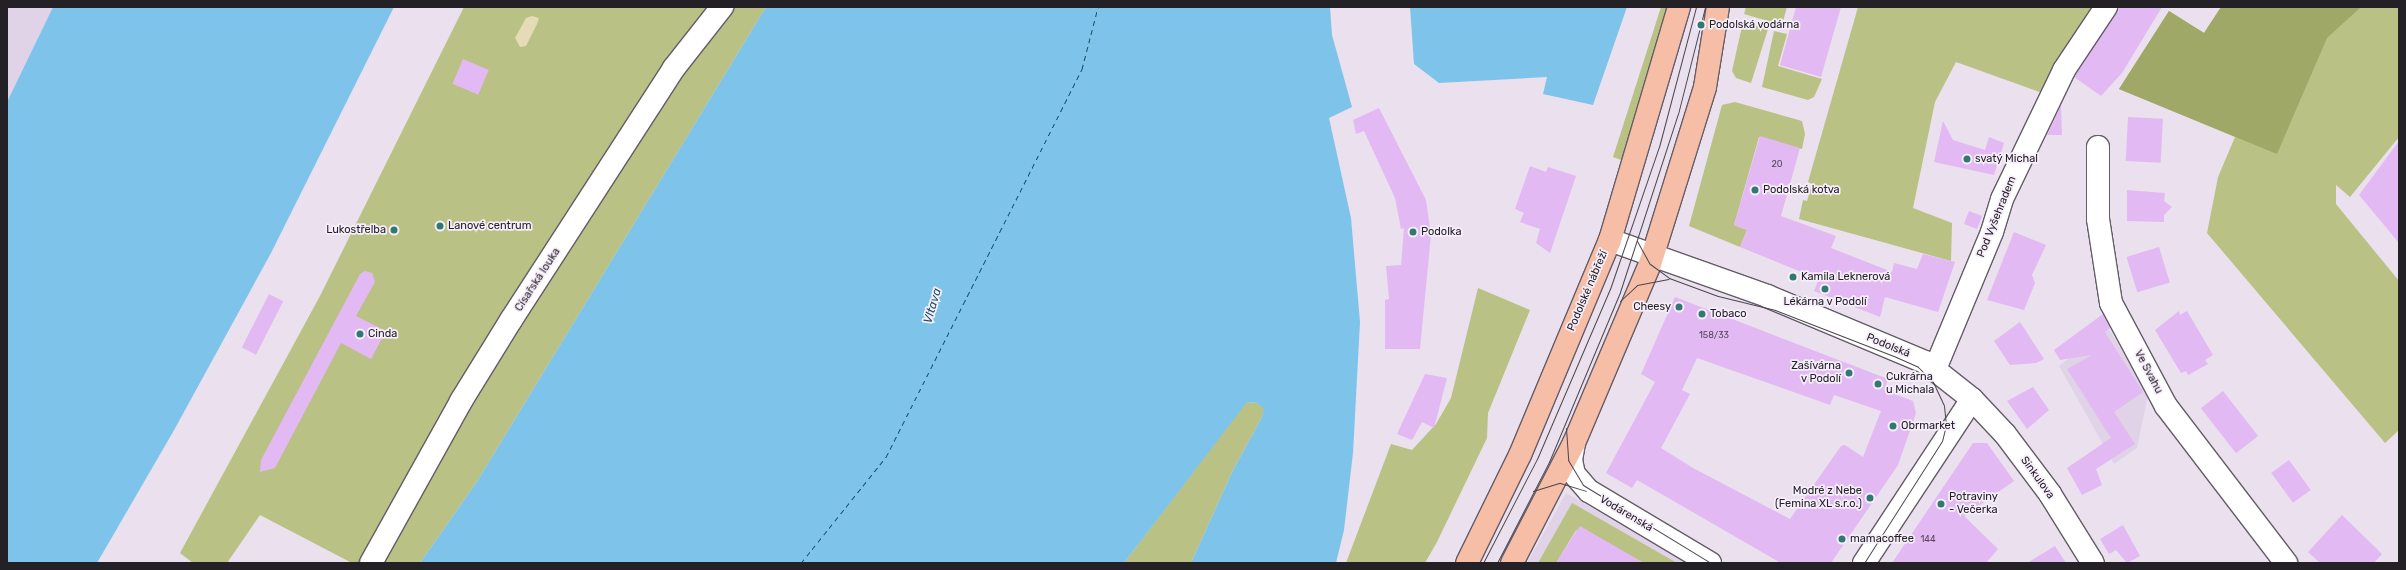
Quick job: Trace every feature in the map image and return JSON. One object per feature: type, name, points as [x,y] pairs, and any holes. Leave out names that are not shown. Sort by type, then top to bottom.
[{"type":"main road","name":"Podolské nábřeží","points":[[1466,563],[1520,455],[1610,240],[1679,7]]},
{"type":"main road","points":[[1512,563],[1574,443],[1653,255],[1705,87],[1718,7]]},
{"type":"street","name":"Císařská louka","points":[[371,563],[461,401],[512,320],[674,68],[722,7]]},
{"type":"street","name":"Pod Vyšehradem","points":[[1935,370],[1992,232],[2002,199],[2064,70],[2106,7]]},
{"type":"street","name":"Ve Svahu","points":[[2098,147],[2098,219],[2111,303],[2166,406],[2286,563]]},
{"type":"street","name":"Podolská","points":[[1610,240],[1767,296],[1916,358],[1935,370],[1972,399]]},
{"type":"street","points":[[1864,563],[1972,399]]},
{"type":"street","name":"Sinkulova","points":[[1972,399],[2005,434],[2050,494],[2093,563]]},
{"type":"street","name":"Vodárenská","points":[[1574,443],[1571,460],[1574,474],[1589,491],[1710,563]]},
{"type":"shaded area","points":[[7,7],[53,7],[7,102]]},
{"type":"shaded area","points":[[2109,329],[2148,395],[2137,448],[2114,464],[2059,366]]},
{"type":"shaded area","points":[[1566,493],[1687,563],[1527,563]]},
{"type":"green space","points":[[464,7],[766,7],[476,483],[420,563],[352,563],[260,515],[227,563],[193,563],[180,553],[320,296]]},
{"type":"green space","points":[[1661,7],[1668,7],[1624,161],[1613,157]]},
{"type":"green space","points":[[1746,7],[1787,7],[1782,25],[1744,14]]},
{"type":"green space","points":[[1858,7],[2096,7],[2045,94],[1956,62],[1935,102],[1913,208],[1952,223],[1951,261],[1799,219],[1803,200],[1807,201],[1812,184],[1808,182]]},
{"type":"green space","points":[[2221,7],[2399,7],[2399,137],[2350,197],[2336,185],[2336,204],[2399,281],[2399,430],[2385,443],[2207,233],[2218,177],[2235,137],[2119,89],[2169,11],[2204,33]]},
{"type":"green space","points":[[2221,7],[2361,7],[2327,38],[2277,154],[2119,89],[2169,11],[2204,33]]},
{"type":"green space","points":[[1743,22],[1768,29],[1751,83],[1736,78],[1732,71]]},
{"type":"green space","points":[[1774,31],[1787,34],[1778,66],[1822,79],[1814,97],[1808,100],[1762,87]]},
{"type":"green space","points":[[1735,102],[1802,121],[1805,134],[1802,149],[1759,137],[1734,225],[1747,230],[1740,247],[1689,226],[1722,105]]},
{"type":"green space","points":[[1478,288],[1530,310],[1488,413],[1487,438],[1437,542],[1425,563],[1346,563],[1391,444],[1412,450],[1436,424],[1451,398]]},
{"type":"green space","points":[[1246,402],[1257,403],[1265,409],[1233,470],[1191,563],[1124,563]]},
{"type":"green space","points":[[1572,503],[1677,563],[1644,563],[1576,530],[1556,563],[1538,563]]},
{"type":"sand","points":[[532,16],[539,18],[537,24],[526,46],[520,47],[515,38],[526,18]]},
{"type":"water","points":[[53,7],[394,7],[271,253],[173,432],[97,563],[7,563],[7,102]]},
{"type":"water","name":"Vltava","points":[[766,7],[1330,7],[1332,35],[1352,107],[1329,118],[1351,218],[1360,322],[1353,453],[1344,530],[1336,563],[1191,563],[1233,470],[1262,417],[1264,409],[1257,403],[1247,402],[1124,563],[420,563],[476,483]]},
{"type":"water","points":[[1410,7],[1627,7],[1593,105],[1543,94],[1547,77],[1439,83],[1414,64]]},
{"type":"building","points":[[1796,7],[1841,7],[1821,77],[1780,65]]},
{"type":"building","points":[[2118,7],[2162,7],[2122,73],[2101,96],[2074,77]]},
{"type":"building","points":[[463,59],[489,70],[478,95],[452,84]]},
{"type":"building","points":[[2061,105],[2062,135],[2047,135]]},
{"type":"building","points":[[1379,108],[1426,200],[1431,235],[1420,349],[1385,349],[1385,300],[1389,299],[1386,266],[1401,265],[1404,228],[1401,229],[1395,198],[1364,131],[1356,134],[1353,120]]},
{"type":"building","points":[[2128,117],[2163,119],[2161,163],[2126,161]]},
{"type":"building","name":"svatý Michal","points":[[1943,121],[1953,140],[1985,150],[1989,137],[2004,143],[1994,175],[1934,162]]},
{"type":"building","points":[[1760,136],[1800,148],[1781,216],[1836,236],[1831,248],[1892,272],[1894,263],[1917,269],[1923,254],[1955,262],[1938,312],[1885,297],[1880,317],[1814,291],[1819,279],[1740,247],[1747,230],[1734,225]]},
{"type":"building","points":[[2399,141],[2399,243],[2359,195]]},
{"type":"building","points":[[1530,166],[1546,172],[1548,167],[1576,176],[1550,253],[1536,243],[1540,229],[1520,222],[1524,213],[1515,209]]},
{"type":"building","points":[[2127,190],[2165,193],[2164,201],[2172,207],[2164,215],[2164,222],[2127,221]]},
{"type":"building","points":[[1969,211],[1982,216],[1977,229],[1964,224]]},
{"type":"building","points":[[2014,232],[2046,245],[2032,275],[2035,283],[2024,310],[1987,300]]},
{"type":"building","points":[[2159,247],[2170,282],[2137,292],[2126,257]]},
{"type":"building","points":[[365,271],[372,273],[375,282],[356,316],[386,331],[371,359],[341,343],[275,468],[260,472],[261,460],[360,274]]},
{"type":"building","points":[[269,294],[283,301],[256,355],[242,347]]},
{"type":"building","points":[[1675,297],[1888,379],[1884,390],[1913,401],[1916,413],[1898,465],[1831,563],[1781,563],[1637,480],[1632,488],[1606,473],[1655,382],[1641,374]],"holes":[[[1697,358],[1830,405],[1834,395],[1881,411],[1863,457],[1845,445],[1841,446],[1790,519],[1693,468],[1661,448],[1690,394],[1682,390]]]},
{"type":"building","points":[[2179,311],[2180,315],[2187,311],[2213,355],[2205,360],[2208,364],[2188,375],[2186,371],[2181,373],[2155,330]]},
{"type":"building","points":[[2103,314],[2110,328],[2105,332],[2143,392],[2114,412],[2135,444],[2096,469],[2102,485],[2082,495],[2067,468],[2111,438],[2067,369],[2092,355],[2060,360],[2054,350]]},
{"type":"building","points":[[2020,322],[2044,359],[2036,363],[2010,365],[1994,341]]},
{"type":"building","points":[[1425,374],[1447,378],[1434,428],[1422,422],[1412,440],[1397,434]]},
{"type":"building","points":[[2033,387],[2049,410],[2027,429],[2007,401]]},
{"type":"building","points":[[2223,391],[2258,436],[2236,453],[2201,408]]},
{"type":"building","points":[[1973,443],[1987,443],[2014,481],[1964,516],[1998,549],[1986,563],[1892,563]]},
{"type":"building","points":[[2289,460],[2311,490],[2293,503],[2271,473]]},
{"type":"building","points":[[2342,515],[2382,554],[2374,563],[2320,563],[2308,552]]},
{"type":"building","points":[[2123,525],[2140,556],[2127,563],[2116,550],[2109,554],[2100,539]]},
{"type":"building","points":[[1580,526],[1644,563],[1556,563]]},
{"type":"building","points":[[2055,546],[2066,563],[2027,563]]},
{"type":"ferry route","points":[[801,563],[886,457],[1082,69],[1098,7]]},
{"type":"tram line","points":[[1483,563],[1537,459],[1610,289],[1659,147],[1696,7]]},
{"type":"tram line","points":[[1497,563],[1549,462],[1620,292],[1678,114],[1705,7]]},
{"type":"tram line","points":[[1637,241],[1650,264],[1669,278],[1718,296],[1775,310],[1896,357],[1918,367],[1933,382],[1944,406],[1946,425],[1942,441],[1864,563]]},
{"type":"tram line","points":[[1620,301],[1637,285],[1668,279]]},
{"type":"tram line","points":[[1566,428],[1568,460],[1583,485],[1711,563]]},
{"type":"tram line","points":[[1533,491],[1560,483],[1586,491]]},
{"type":"place","name":"Podolská vodárna","points":[[1701,25]]},
{"type":"place","name":"svatý Michal","points":[[1967,159]]},
{"type":"place","name":"Podolská kotva","points":[[1755,190]]},
{"type":"place","name":"Lanové centrum","points":[[440,226]]},
{"type":"place","name":"Lukostřelba","points":[[394,230]]},
{"type":"place","name":"Podolka","points":[[1413,232]]},
{"type":"place","name":"Kamila Leknerová","points":[[1793,277]]},
{"type":"place","name":"Lékárna v Podolí","points":[[1825,289]]},
{"type":"place","name":"Cheesy","points":[[1679,307]]},
{"type":"place","name":"Tobaco","points":[[1702,314]]},
{"type":"place","name":"Cinda","points":[[360,334]]},
{"type":"place","name":"Zašívárna v Podolí","points":[[1849,373]]},
{"type":"place","name":"Cukrárna u Michala","points":[[1878,384]]},
{"type":"place","name":"Obrmarket","points":[[1893,426]]},
{"type":"place","name":"Modré z Nebe (Femina XL s.r.o.)","points":[[1870,498]]},
{"type":"place","name":"Potraviny - Večerka","points":[[1941,504]]},
{"type":"place","name":"mamacoffee","points":[[1842,539]]}]
